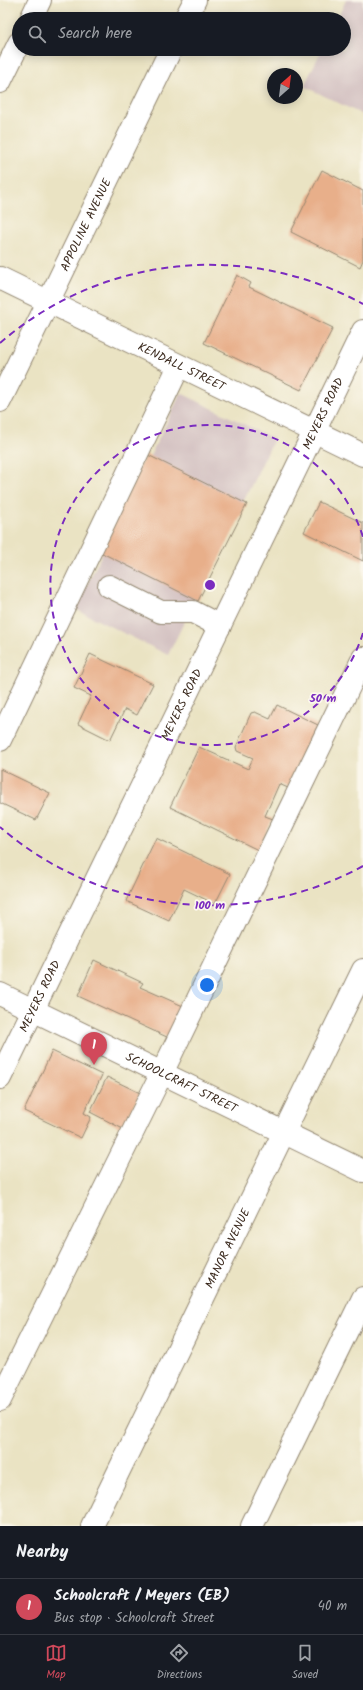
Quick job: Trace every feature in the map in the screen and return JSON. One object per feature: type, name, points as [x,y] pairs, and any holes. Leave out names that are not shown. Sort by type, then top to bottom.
[{"type":"street","points":[[34,12],[40,0]]},
{"type":"street","points":[[189,12],[195,0]]},
{"type":"street","points":[[0,82],[13,56]]},
{"type":"street","name":"APPOLINE AVENUE","points":[[0,401],[168,56]]},
{"type":"street","name":"KENDALL STREET","points":[[0,278],[363,456]]},
{"type":"street","name":"MEYERS ROAD","points":[[0,1078],[363,331]]},
{"type":"street","points":[[0,740],[179,366]]},
{"type":"street","points":[[109,586],[160,612],[193,612],[220,626]]},
{"type":"street","points":[[0,1400],[162,1073],[363,658]]},
{"type":"street","name":"MANOR AVENUE","points":[[92,1526],[363,970]]},
{"type":"street","name":"SCHOOLCRAFT STREET","points":[[0,994],[363,1171]]},
{"type":"street","points":[[252,1526],[363,1298]]},
{"type":"shaded area","points":[[346,0],[363,0],[363,115],[304,86],[319,56],[351,56],[351,12],[340,12]]},
{"type":"shaded area","points":[[181,393],[274,439],[168,655],[75,609]]},
{"type":"building","points":[[322,170],[363,191],[363,260],[360,267],[291,232]]},
{"type":"building","points":[[237,275],[251,283],[249,287],[333,328],[301,390],[204,343]]},
{"type":"building","points":[[146,454],[247,504],[198,601],[98,551]]},
{"type":"building","points":[[319,502],[363,523],[363,561],[304,532]]},
{"type":"building","points":[[90,654],[153,684],[137,715],[125,709],[110,740],[78,724],[91,696],[74,688]]},
{"type":"building","points":[[277,705],[318,725],[288,788],[279,784],[265,816],[273,819],[258,850],[170,807],[199,747],[248,769],[253,758],[237,751],[236,747],[251,713],[255,712],[270,719]]},
{"type":"building","points":[[0,769],[50,793],[36,820],[0,803]]},
{"type":"building","points":[[156,838],[230,874],[215,904],[184,889],[169,921],[126,901]]},
{"type":"building","points":[[94,960],[143,983],[140,987],[183,1006],[169,1038],[78,996]]},
{"type":"building","points":[[52,1051],[102,1075],[84,1113],[91,1117],[81,1138],[24,1111]]},
{"type":"building","points":[[107,1077],[140,1093],[123,1129],[90,1112]]},
{"type":"place","name":"Schoolcraft / Meyers (EB)","points":[[94,1065]]}]
